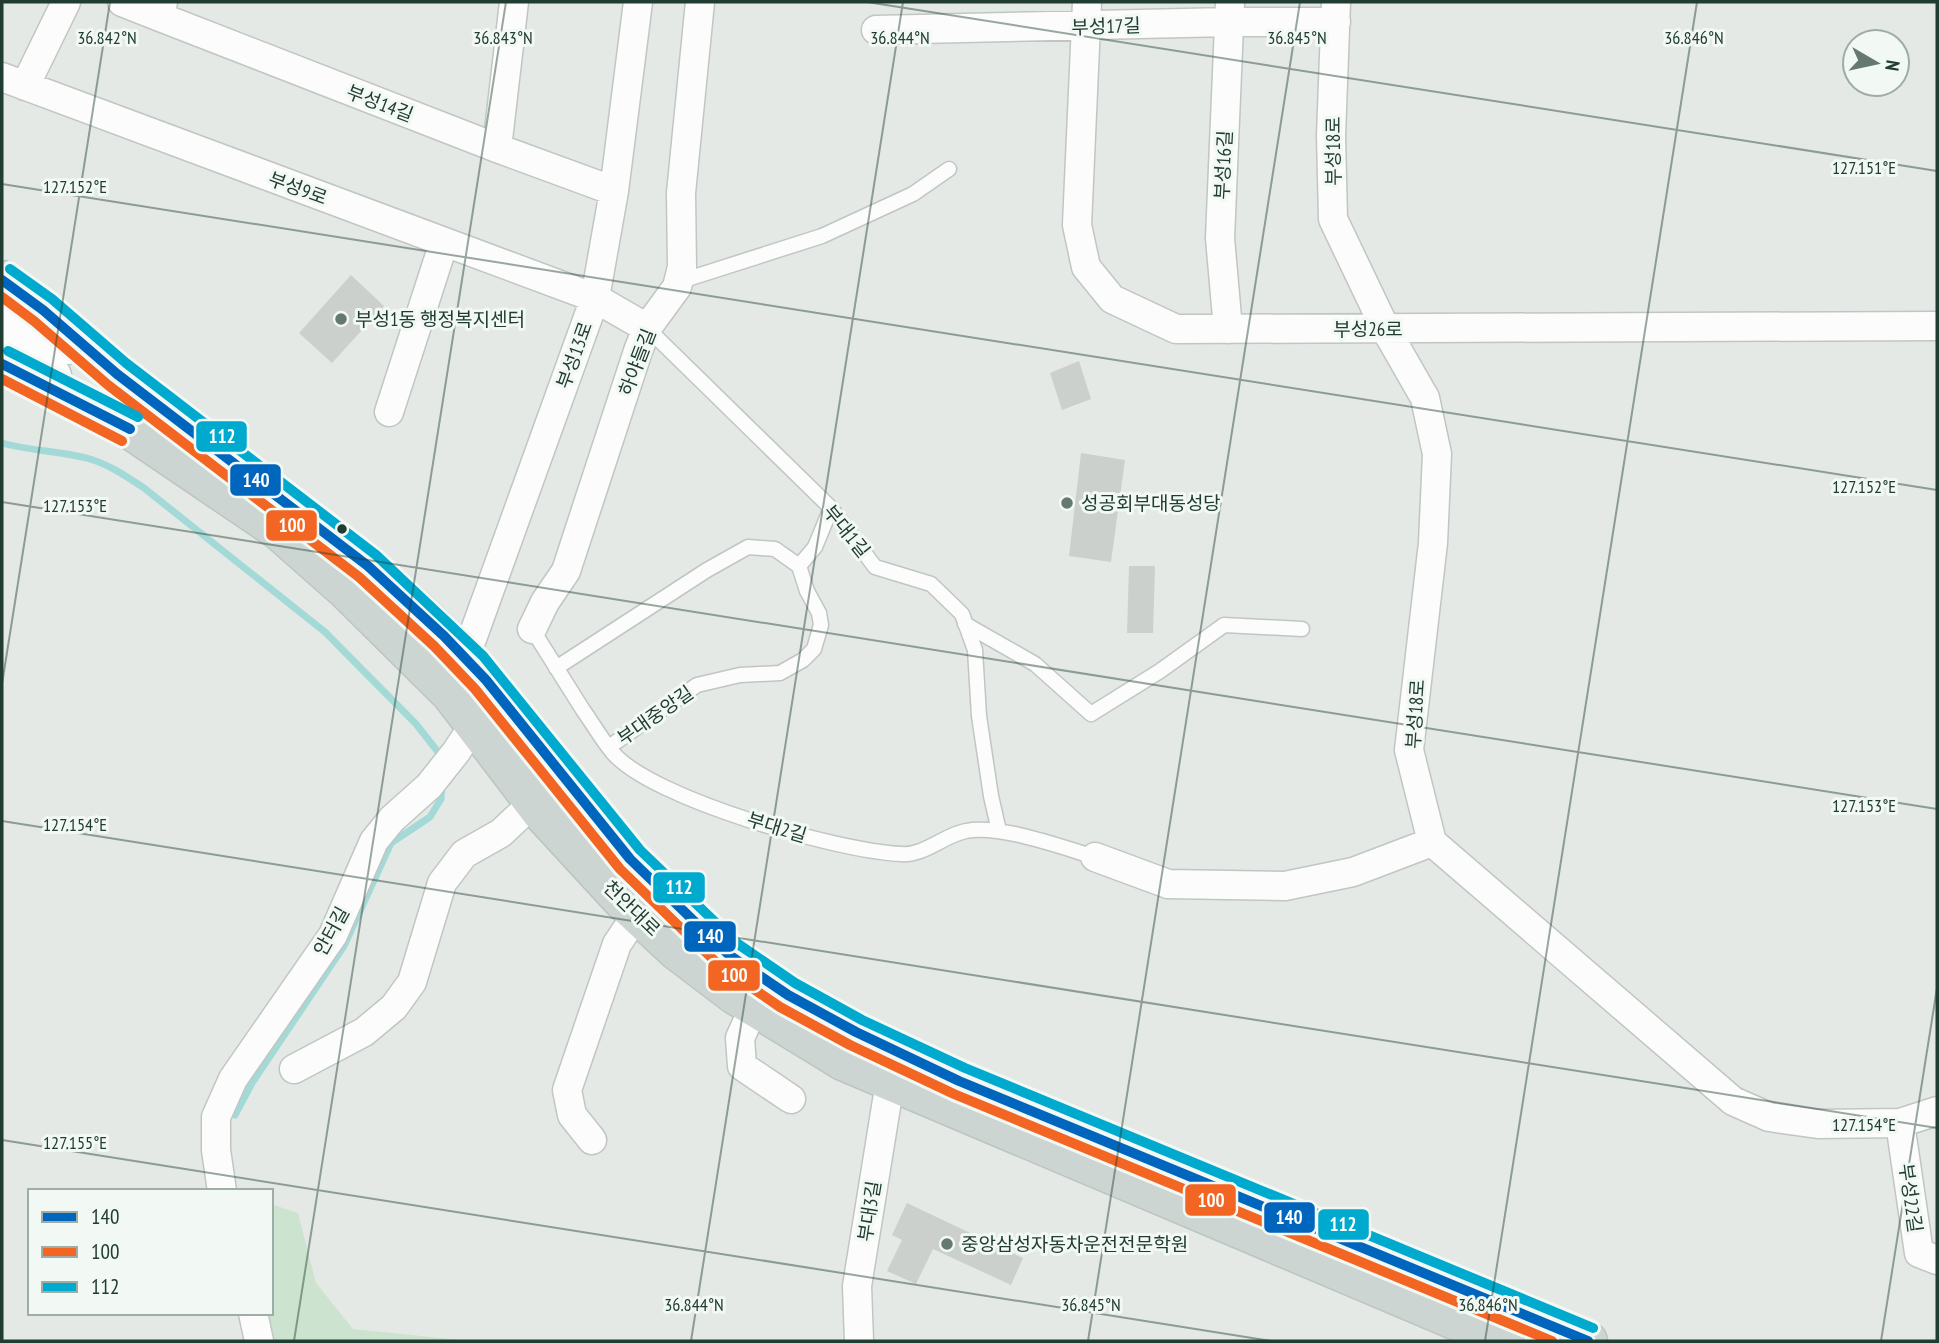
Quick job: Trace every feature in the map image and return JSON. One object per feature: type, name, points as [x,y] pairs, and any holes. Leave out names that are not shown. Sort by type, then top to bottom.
[{"type":"main road","points":[[2,280],[43,310],[117,374]]},
{"type":"main road","name":"천안대로","points":[[2,307],[117,374],[368,566],[465,657],[630,859],[729,955],[788,995],[856,1032],[959,1081],[1588,1341]]},
{"type":"main road","name":"천안대로","points":[[2,341],[278,530],[346,590],[460,723],[622,900],[677,951],[754,1007],[843,1062],[1504,1341]]},
{"type":"main road","points":[[2,365],[117,420]]},
{"type":"street","points":[[14,82],[66,2]]},
{"type":"street","name":"부성14길","points":[[122,2],[162,9],[497,148],[614,191]]},
{"type":"street","points":[[497,148],[514,2]]},
{"type":"street","name":"부성13로","points":[[460,723],[465,657],[595,298],[614,191],[638,2]]},
{"type":"street","name":"하야들길","points":[[532,629],[545,602],[566,571],[647,328],[678,282],[682,267],[681,193],[700,2]]},
{"type":"street","name":"부성16길","points":[[1228,329],[1220,237],[1230,12]]},
{"type":"street","name":"부성17길","points":[[876,30],[1086,14],[1336,12]]},
{"type":"street","name":"부성18로","points":[[1336,12],[1331,136],[1334,219],[1386,330],[1425,398],[1437,454],[1433,542],[1409,750],[1432,842]]},
{"type":"street","name":"부성26로","points":[[1086,14],[1077,225],[1086,267],[1112,299],[1176,329],[1937,326]]},
{"type":"street","name":"부성9로","points":[[14,82],[595,298],[647,328]]},
{"type":"street","points":[[389,412],[444,242]]},
{"type":"street","name":"안터길","points":[[222,1189],[216,1150],[216,1117],[233,1079],[333,935],[374,841],[392,819],[429,786],[460,723],[495,692]]},
{"type":"street","points":[[294,1069],[364,1032],[394,1007],[412,982],[442,883],[464,854],[501,834],[534,802]]},
{"type":"street","points":[[1095,857],[1168,884],[1285,886],[1353,872],[1432,842],[1733,1101],[1769,1117],[1818,1124],[1900,1123],[1937,1111]]},
{"type":"street","points":[[592,1140],[572,1115],[567,1090],[617,944],[637,914]]},
{"type":"street","points":[[754,1007],[740,1038],[742,1066],[791,1099]]},
{"type":"street","name":"부대3길","points":[[859,1341],[857,1286],[890,1082]]},
{"type":"street","name":"부성22길","points":[[1900,1123],[1919,1253],[1937,1260]]},
{"type":"street","points":[[253,1315],[259,1341]]},
{"type":"lane","points":[[678,282],[822,236],[912,194],[949,169]]},
{"type":"lane","name":"부대1길","points":[[647,328],[831,508],[875,566],[931,584],[962,614],[975,650],[979,716],[990,796],[999,831]]},
{"type":"lane","points":[[556,668],[707,570],[748,547],[775,549],[799,566],[815,547],[831,508]]},
{"type":"lane","name":"부대중앙길","points":[[609,747],[697,685],[740,675],[780,673],[803,660],[814,649],[821,625],[819,613],[807,591],[799,566]]},
{"type":"lane","points":[[965,624],[1035,664],[1091,714],[1160,671],[1224,625],[1302,629]]},
{"type":"lane","name":"부대2길","points":[[532,629],[614,754],[638,773],[676,792],[790,833],[904,855],[964,831],[988,829],[1095,857]]},
{"type":"green space","points":[[273,1205],[298,1213],[316,1283],[353,1329],[470,1341],[250,1341],[247,1315],[273,1315]]},
{"type":"building","name":"부성1동 행정복지센터","points":[[351,275],[384,306],[332,363],[299,333]]},
{"type":"building","points":[[1079,361],[1091,399],[1062,410],[1050,373]]},
{"type":"building","points":[[1081,453],[1125,460],[1111,562],[1069,556]]},
{"type":"building","points":[[1129,566],[1155,566],[1153,633],[1127,633]]},
{"type":"building","name":"중앙삼성자동차운전전문학원","points":[[907,1203],[1023,1258],[1011,1285],[933,1249],[916,1284],[887,1271],[902,1240],[892,1235]]},
{"type":"waterway","points":[[2,443],[90,459],[144,488],[325,632],[416,724],[442,757]]},
{"type":"waterway","points":[[235,1115],[252,1083],[344,946],[391,843],[430,817],[441,799],[442,783]]},
{"type":"transit line","name":"112","points":[[10,269],[52,299],[126,363],[376,555],[483,656],[640,850],[738,944],[795,983],[862,1020],[965,1068],[1593,1328]]},
{"type":"transit line","name":"140","points":[[2,280],[43,310],[117,374],[368,566],[444,636],[486,680],[630,859],[729,955],[788,995],[856,1032],[959,1081],[1588,1341]]},
{"type":"transit line","name":"100","points":[[2,297],[108,385],[359,577],[434,646],[475,689],[620,869],[720,966],[780,1007],[850,1045],[954,1094],[1552,1341]]},
{"type":"transit line","name":"112","points":[[8,351],[138,417]]},
{"type":"transit line","name":"140","points":[[2,364],[130,429]]},
{"type":"transit line","name":"100","points":[[2,379],[122,441]]},
{"type":"place","name":"부성1동 행정복지센터","points":[[341,319]]},
{"type":"place","name":"성공회부대동성당","points":[[1067,503]]},
{"type":"place","name":"중앙삼성자동차운전전문학원","points":[[947,1244]]}]
